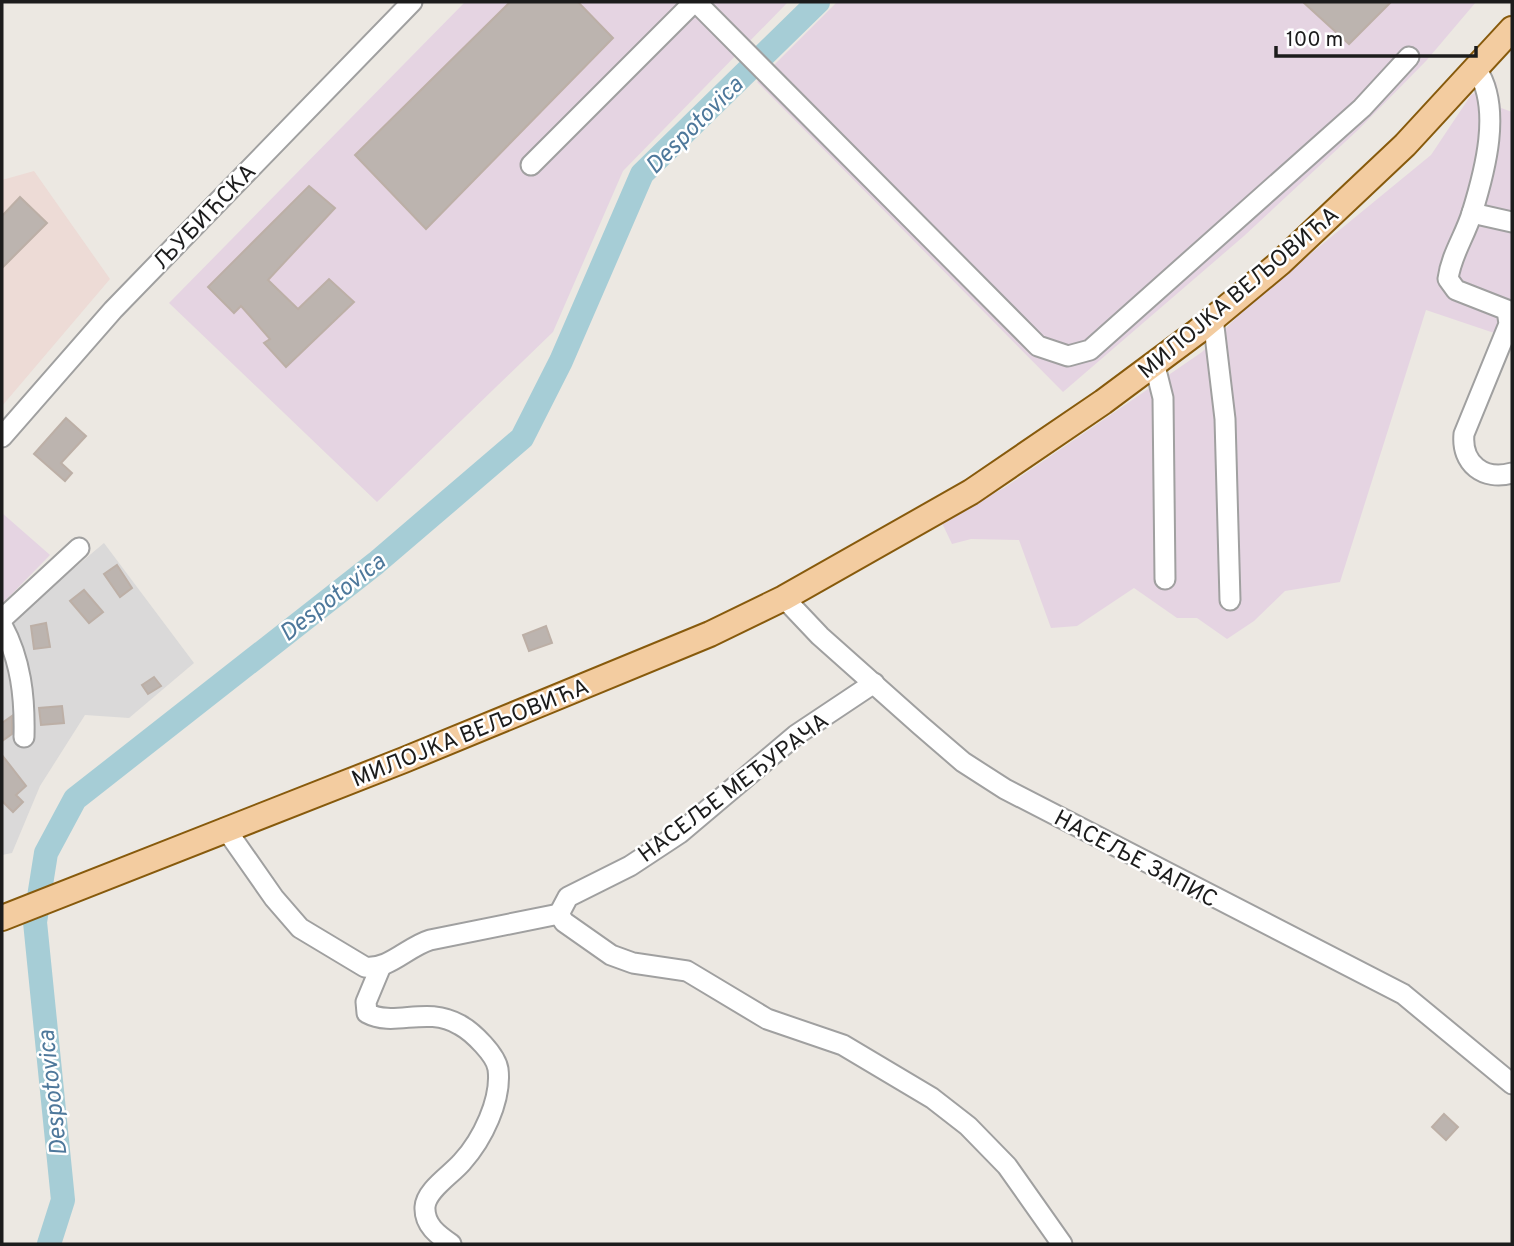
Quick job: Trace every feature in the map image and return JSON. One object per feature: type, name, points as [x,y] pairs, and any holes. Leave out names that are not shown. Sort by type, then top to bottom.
[{"type":"main road","name":"МИЛОЈКА ВЕЉОВИЋА","points":[[2,918],[710,634],[784,598],[928,517],[1001,474],[1213,318],[1343,205],[1477,70],[1512,29]]},
{"type":"street","name":"ЉУБИЋСКА","points":[[2,437],[113,310],[412,2]]},
{"type":"street","points":[[531,165],[695,2],[1038,346],[1068,356],[1090,350],[1363,108],[1409,57]]},
{"type":"street","points":[[1477,70],[1487,87],[1490,109],[1472,213],[1453,257],[1448,279],[1455,289],[1507,310],[1509,324],[1464,434],[1463,446],[1469,463],[1481,472],[1497,477],[1512,473]]},
{"type":"street","points":[[1472,213],[1512,222]]},
{"type":"street","points":[[1213,318],[1225,419],[1230,600]]},
{"type":"street","points":[[1154,362],[1163,398],[1166,579]]},
{"type":"street","points":[[2,620],[79,548]]},
{"type":"street","name":"НАСЕЉЕ ЗАПИС","points":[[784,598],[820,636],[963,762],[1005,789],[1403,995],[1512,1084]]},
{"type":"street","points":[[2,625],[18,662],[25,714],[24,737]]},
{"type":"street","name":"НАСЕЉЕ МЕЂУРАЧА","points":[[559,914],[568,897],[630,866],[681,833],[796,735],[874,683]]},
{"type":"street","points":[[225,828],[274,898],[300,928],[365,967],[381,967]]},
{"type":"street","points":[[451,1244],[432,1230],[425,1206],[429,1195],[464,1160],[478,1139],[498,1093],[498,1067],[485,1047],[462,1026],[438,1016],[419,1014],[388,1020],[368,1013],[366,1002],[381,967],[412,946],[429,940],[559,914],[564,922],[611,955],[633,963],[687,971],[767,1019],[843,1045],[932,1098],[968,1126],[1007,1166],[1062,1244]]},
{"type":"shaded area","points":[[465,2],[788,2],[623,171],[553,332],[377,502],[169,303]]},
{"type":"shaded area","points":[[837,2],[1476,2],[1426,61],[1359,129],[1244,236],[1063,392],[757,82]]},
{"type":"shaded area","points":[[1496,82],[1501,108],[1512,112],[1512,339],[1426,310],[1340,582],[1285,591],[1254,621],[1227,639],[1197,618],[1177,618],[1134,588],[1077,626],[1051,628],[1019,540],[971,539],[952,544],[941,521],[1004,488],[1202,352],[1253,301],[1431,155],[1471,95]]},
{"type":"shaded area","points":[[34,171],[110,279],[2,406],[2,180]]},
{"type":"shaded area","points":[[2,513],[50,555],[2,604]]},
{"type":"shaded area","points":[[104,543],[194,663],[129,718],[85,715],[40,786],[12,853],[2,855],[2,629]]},
{"type":"building","points":[[510,2],[578,2],[613,38],[426,229],[355,155]]},
{"type":"building","points":[[1303,2],[1391,2],[1349,44]]},
{"type":"building","points":[[309,186],[335,208],[268,280],[298,309],[329,279],[354,302],[286,367],[264,343],[270,339],[241,306],[234,313],[208,287]]},
{"type":"building","points":[[20,197],[47,223],[2,268],[2,216]]},
{"type":"building","points":[[66,418],[86,436],[61,463],[72,473],[65,481],[34,454]]},
{"type":"building","points":[[117,565],[132,588],[120,597],[104,574]]},
{"type":"building","points":[[84,590],[103,612],[89,623],[70,601]]},
{"type":"building","points":[[46,623],[50,647],[34,649],[31,626]]},
{"type":"building","points":[[546,626],[552,643],[529,651],[523,635]]},
{"type":"building","points":[[154,677],[161,686],[148,694],[142,685]]},
{"type":"building","points":[[62,706],[64,723],[41,725],[39,708]]},
{"type":"building","points":[[12,716],[12,734],[2,741],[2,723]]},
{"type":"building","points":[[2,755],[26,786],[16,795],[23,802],[13,812],[2,801]]},
{"type":"building","points":[[1444,1114],[1458,1127],[1446,1140],[1432,1127]]},
{"type":"waterway","name":"Despotovica","points":[[49,1244],[63,1200],[35,922],[46,853],[75,799],[376,563],[522,438],[561,361],[642,174],[818,2]]}]
